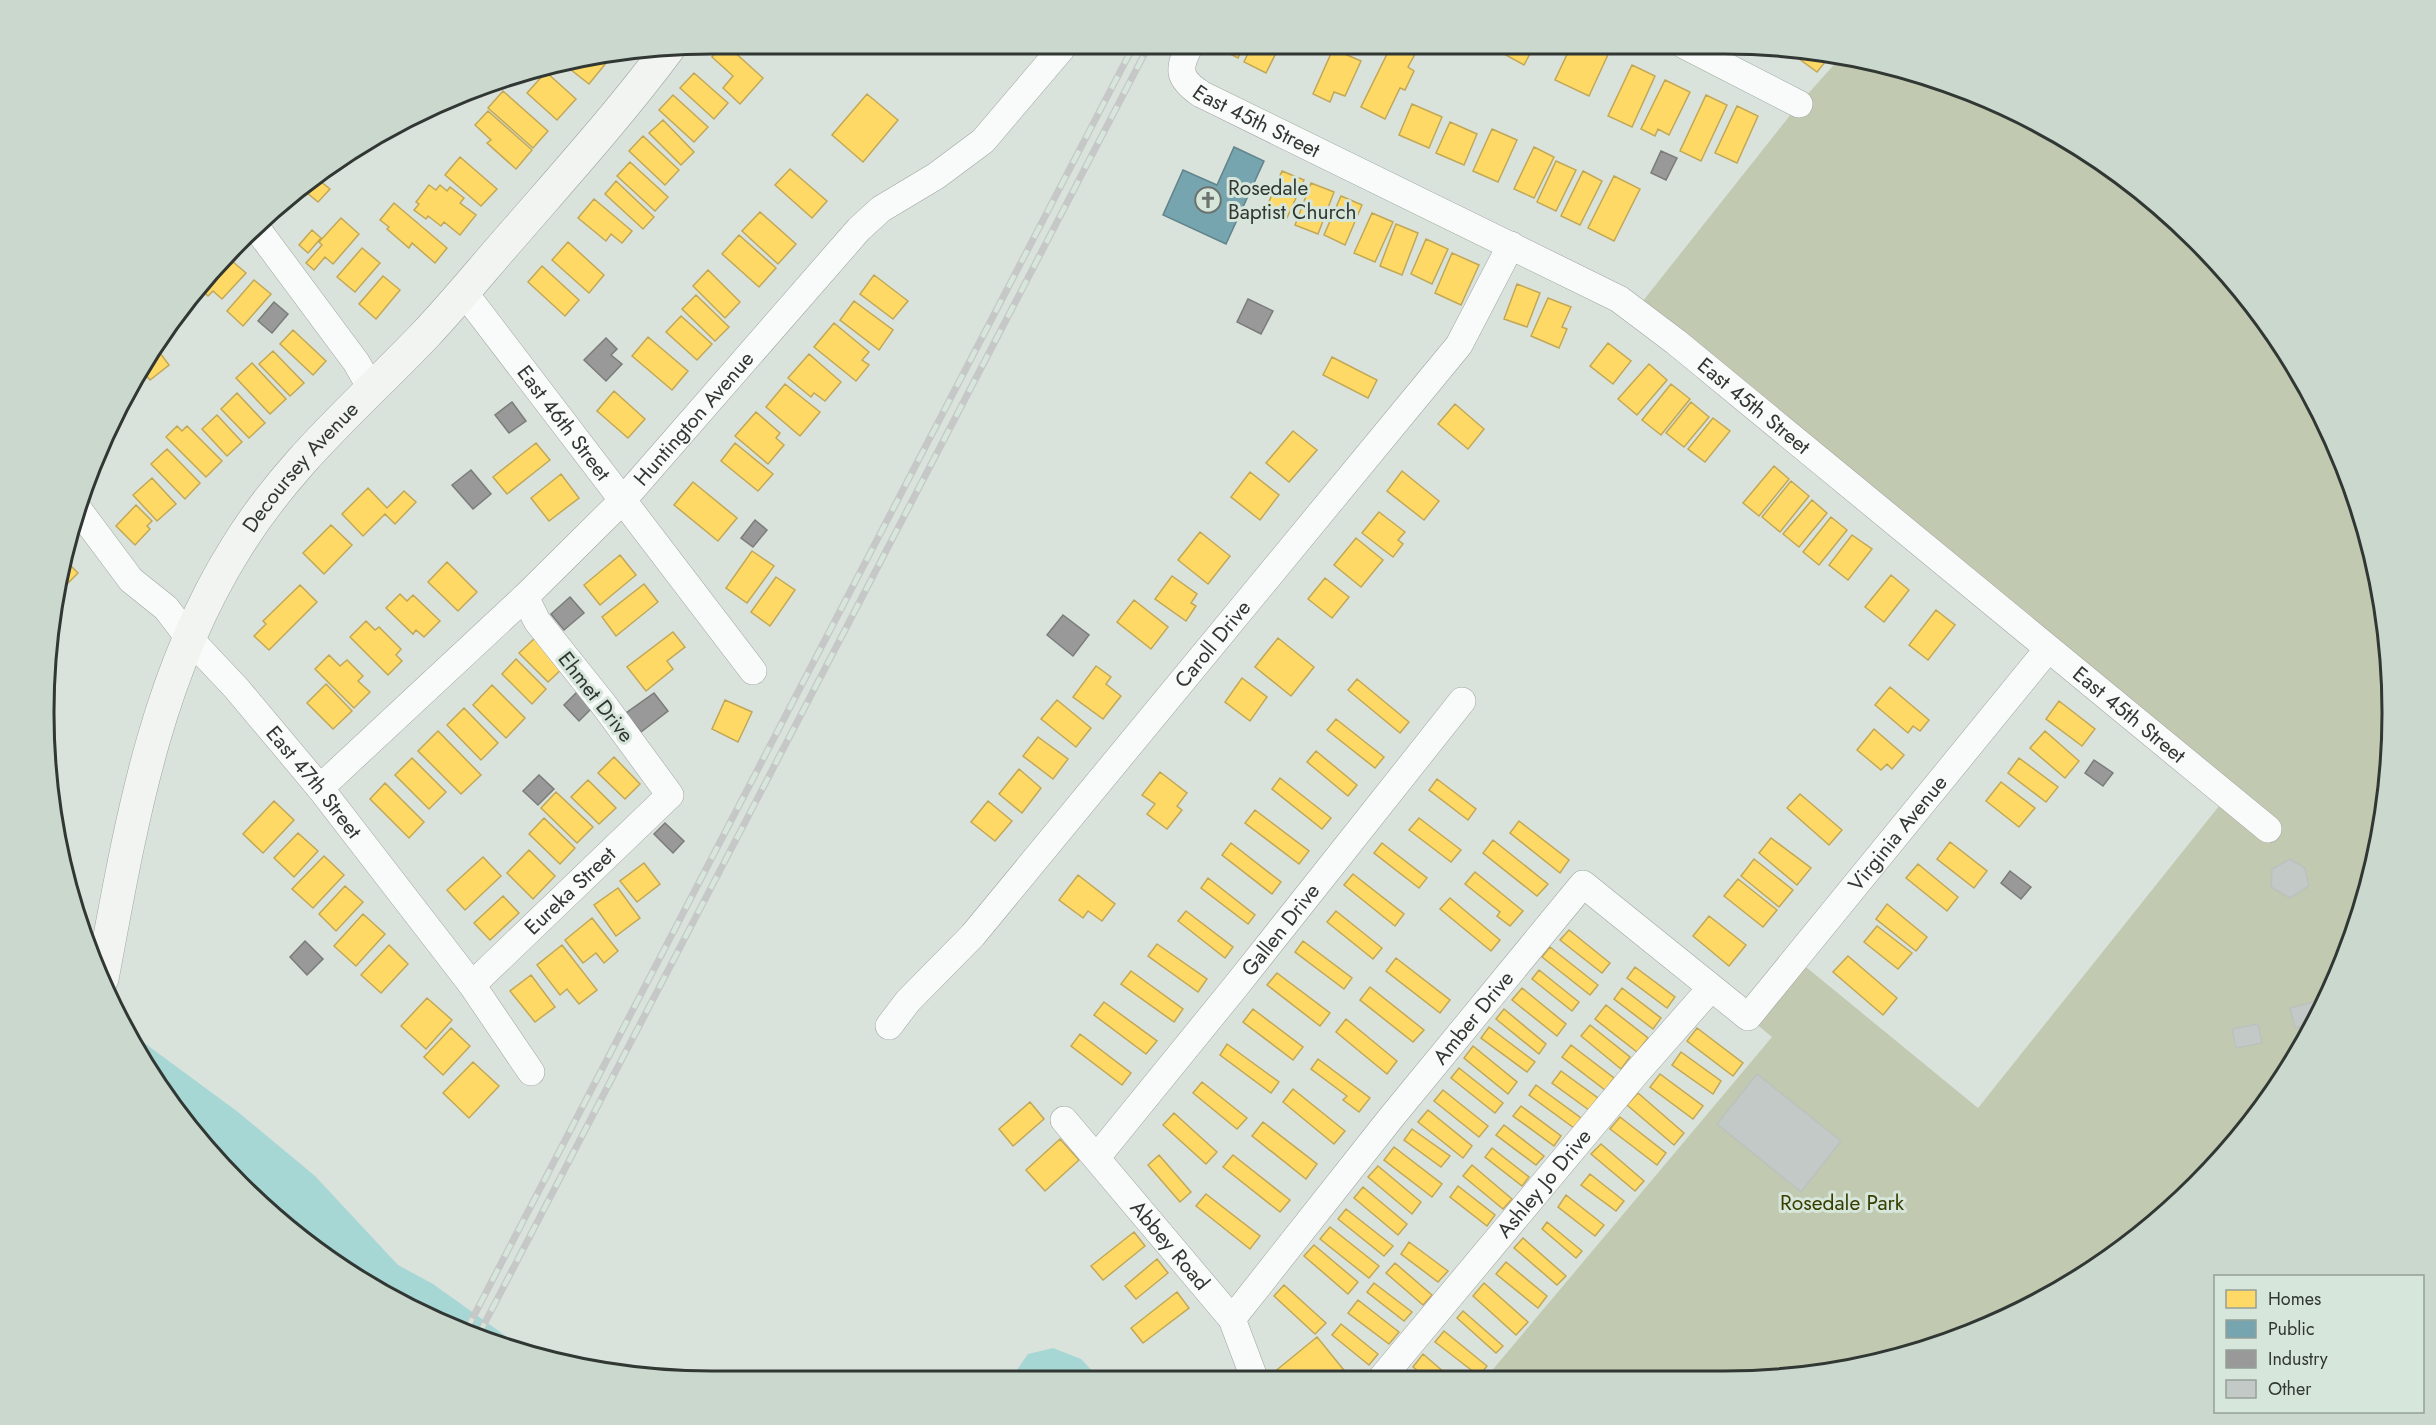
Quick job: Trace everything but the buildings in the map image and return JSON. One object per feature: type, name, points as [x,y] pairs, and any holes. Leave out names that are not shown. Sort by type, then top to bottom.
[{"type":"main road","name":"Decoursey Avenue","points":[[105,965],[144,767],[180,657],[210,593],[257,515],[309,450],[425,334],[624,108],[663,56]]},
{"type":"street","name":"Huntington Avenue","points":[[320,788],[525,597],[622,501],[859,230],[881,209],[936,176],[983,141],[1057,54]]},
{"type":"street","name":"East 45th Street","points":[[1185,54],[1180,64],[1182,77],[1201,93],[1620,299],[1676,342],[2268,829]]},
{"type":"street","points":[[1702,54],[1799,104]]},
{"type":"street","points":[[261,234],[356,362],[371,388]]},
{"type":"street","name":"Caroll Drive","points":[[889,1026],[908,1001],[980,926],[1459,345],[1511,245]]},
{"type":"street","name":"East 46th Street","points":[[463,291],[753,671]]},
{"type":"street","name":"East 47th Street","points":[[84,517],[131,579],[166,608],[189,638],[237,689],[320,788],[472,985],[531,1072]]},
{"type":"street","name":"Ehmet Drive","points":[[525,597],[537,621],[604,705],[670,795]]},
{"type":"street","name":"Virginia Avenue","points":[[1748,1017],[2048,649]]},
{"type":"street","name":"Gallen Drive","points":[[1097,1157],[1236,987],[1462,701]]},
{"type":"street","name":"Eureka Street","points":[[472,985],[670,795]]},
{"type":"street","name":"Amber Drive","points":[[1232,1318],[1583,884],[1748,1017]]},
{"type":"street","name":"Ashley Jo Drive","points":[[1388,1371],[1637,1072],[1711,988]]},
{"type":"street","name":"Abbey Road","points":[[1064,1120],[1232,1318],[1252,1371]]},
{"type":"green space","name":"Rosedale Park","points":[[1834,64],[1894,76],[1935,89],[2015,122],[2089,165],[2158,217],[2219,278],[2246,312],[2294,383],[2314,421],[2347,501],[2360,542],[2369,584],[2381,669],[2381,756],[2369,841],[2360,883],[2332,964],[2314,1004],[2294,1042],[2246,1113],[2219,1147],[2158,1208],[2089,1260],[2053,1283],[1975,1321],[1935,1336],[1894,1349],[1809,1365],[1767,1370],[1724,1371],[1492,1371],[1772,1037],[1748,1017],[1795,958],[1978,1108],[2227,796],[1635,311],[1799,104]]},
{"type":"water","points":[[141,1040],[238,1112],[315,1176],[398,1265],[433,1284],[509,1339],[461,1321],[383,1283],[312,1235],[278,1208],[217,1147],[165,1078]]},
{"type":"water","points":[[1053,1348],[1081,1359],[1092,1371],[1016,1371],[1028,1354]]},
{"type":"railway","points":[[470,1324],[1129,54]]},
{"type":"railway","points":[[482,1329],[1144,54]]},
{"type":"place","name":"Rosedale Baptist Church","points":[[1208,200]]}]
